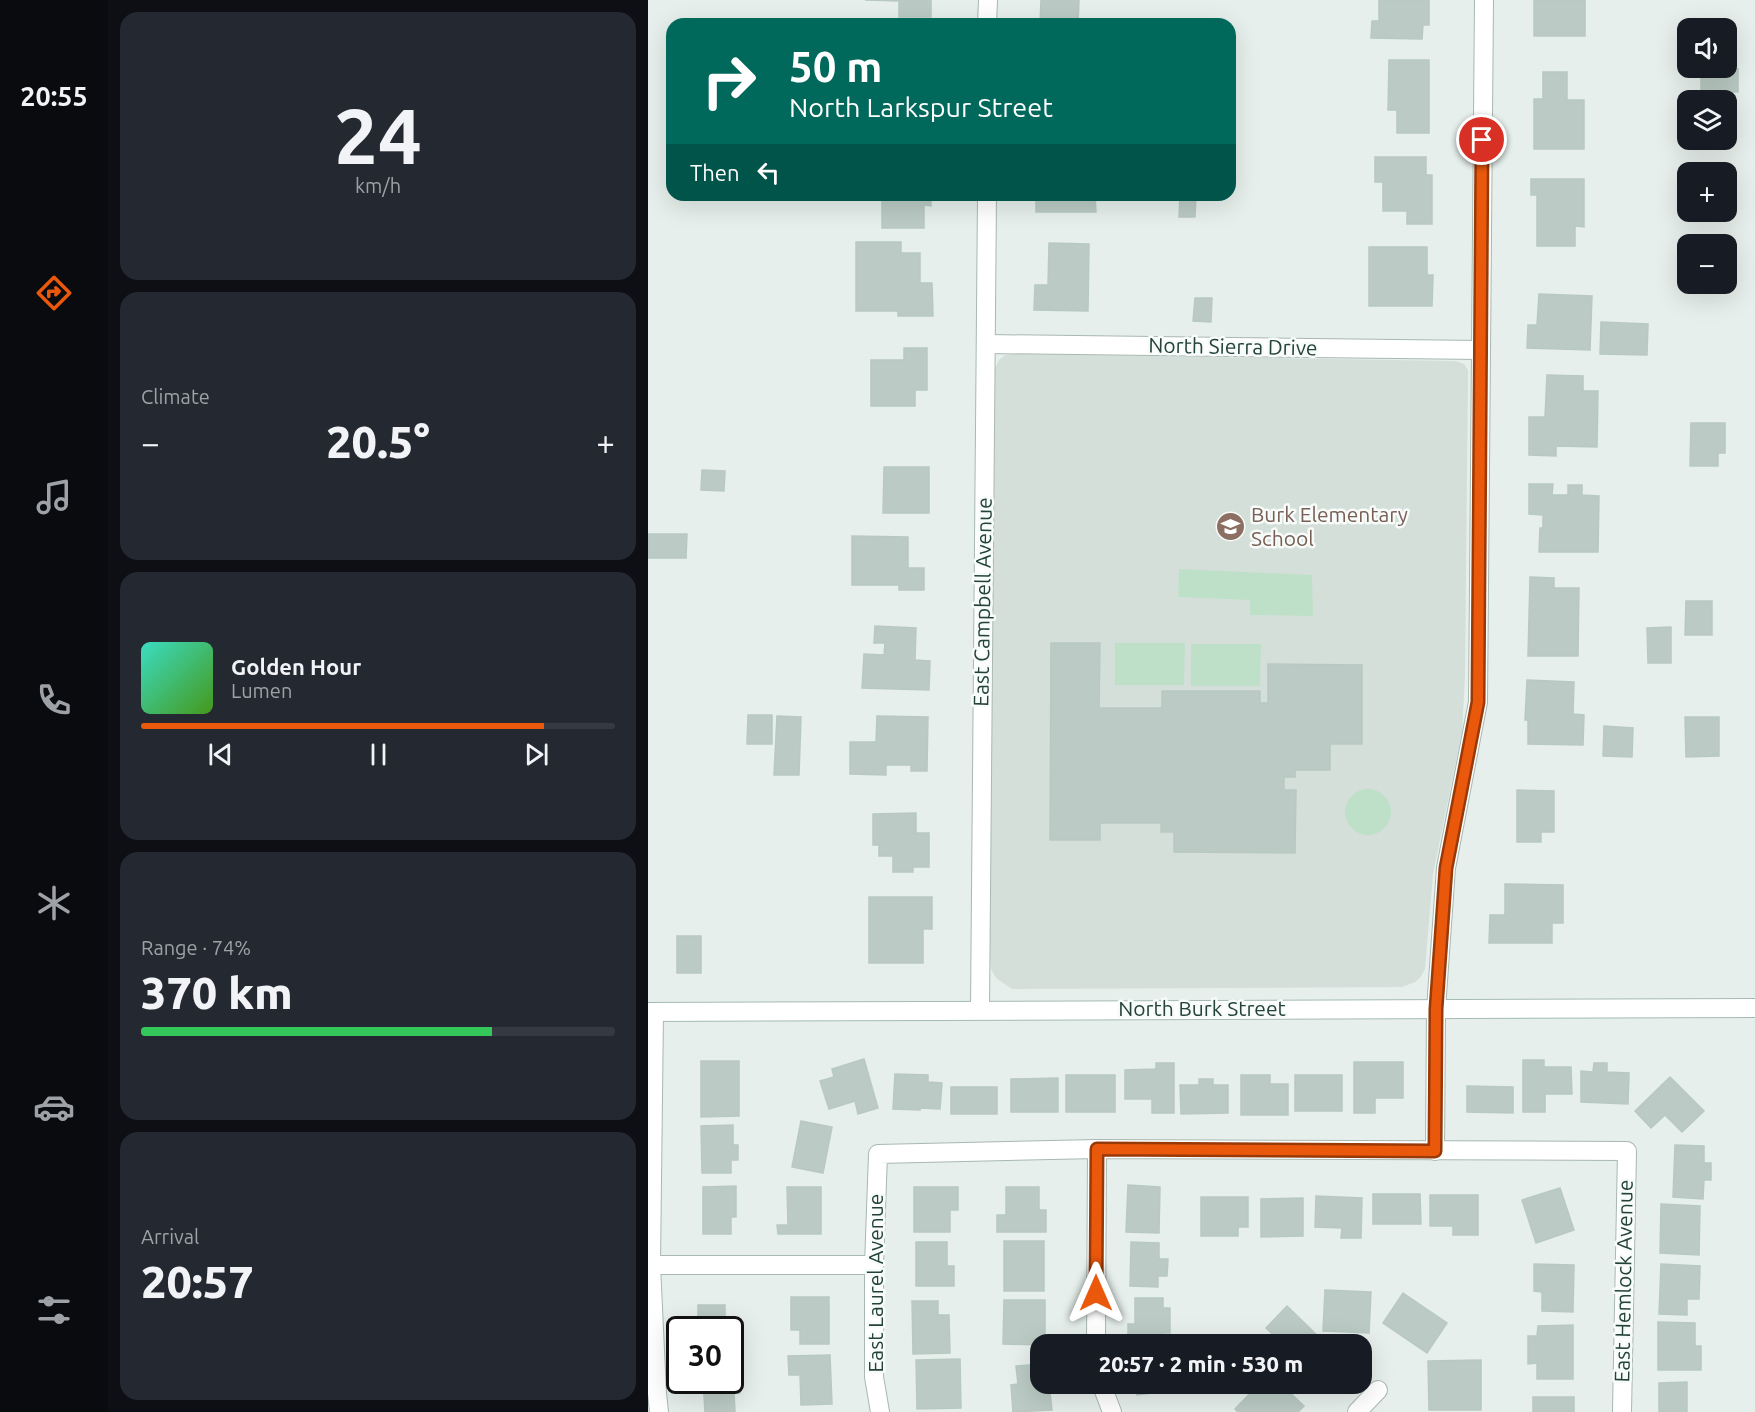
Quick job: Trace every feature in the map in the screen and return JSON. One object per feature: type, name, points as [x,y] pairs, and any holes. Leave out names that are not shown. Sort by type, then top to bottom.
[{"type":"street","points":[[987,18],[988,0]]},
{"type":"street","points":[[1096,1334],[1097,1149],[1435,1151],[1436,1009],[1446,868],[1478,702],[1484,0]]},
{"type":"street","name":"East Campbell Avenue","points":[[980,1010],[987,201]]},
{"type":"street","name":"North Sierra Drive","points":[[986,344],[1481,350]]},
{"type":"street","name":"North Burk Street","points":[[651,1012],[1755,1008]]},
{"type":"street","points":[[651,1012],[651,1264],[659,1412]]},
{"type":"street","name":"East Laurel Avenue","points":[[880,1412],[874,1377],[874,1265],[878,1154],[1097,1149]]},
{"type":"street","name":"East Hemlock Avenue","points":[[1435,1151],[1627,1151],[1622,1412]]},
{"type":"street","points":[[651,1264],[874,1265]]},
{"type":"street","points":[[1357,1412],[1378,1390]]},
{"type":"street","points":[[1105,1394],[1112,1412]]},
{"type":"shaded area","name":"Burk Elementary School","points":[[1005,355],[1455,361],[1464,364],[1468,370],[1465,677],[1462,732],[1433,874],[1425,969],[1415,982],[1402,987],[1012,989],[996,978],[991,969],[990,960],[995,368]]},
{"type":"green space","points":[[1179,569],[1312,575],[1313,616],[1250,615],[1250,600],[1178,597]]},
{"type":"green space","points":[[1115,643],[1185,643],[1184,685],[1115,685]]},
{"type":"green space","points":[[1191,644],[1261,644],[1260,686],[1191,686]]},
{"type":"green space","points":[[1373,789],[1385,795],[1390,803],[1390,821],[1385,829],[1377,834],[1363,835],[1355,832],[1348,825],[1345,807],[1348,799],[1355,792]]},
{"type":"building","points":[[865,0],[931,0],[931,17],[899,17],[899,1]]},
{"type":"building","points":[[1041,0],[1079,0],[1078,18],[1040,18]]},
{"type":"building","points":[[1379,0],[1429,0],[1429,25],[1423,25],[1422,39],[1371,38],[1372,21],[1379,21]]},
{"type":"building","points":[[1534,0],[1585,0],[1585,36],[1534,36]]},
{"type":"building","points":[[1389,60],[1429,60],[1429,133],[1397,133],[1397,110],[1388,110]]},
{"type":"building","points":[[1738,69],[1738,92],[1737,90],[1701,90],[1701,78],[1737,78]]},
{"type":"building","points":[[1543,72],[1567,72],[1567,100],[1584,100],[1584,149],[1534,149],[1534,99],[1543,99]]},
{"type":"building","points":[[1375,157],[1426,157],[1426,175],[1432,175],[1432,224],[1407,224],[1407,211],[1383,211],[1383,182],[1375,182]]},
{"type":"building","points":[[1531,179],[1584,179],[1584,227],[1575,226],[1575,246],[1537,246],[1537,195],[1531,195]]},
{"type":"building","points":[[882,201],[931,201],[931,206],[924,205],[924,228],[882,228]]},
{"type":"building","points":[[1036,201],[1095,201],[1096,212],[1036,212]]},
{"type":"building","points":[[1180,201],[1196,201],[1195,217],[1179,217]]},
{"type":"building","points":[[856,242],[901,242],[901,253],[920,253],[920,283],[932,283],[933,316],[898,316],[898,311],[856,311]]},
{"type":"building","points":[[1049,243],[1089,244],[1088,311],[1034,310],[1035,285],[1048,285]]},
{"type":"building","points":[[1369,247],[1427,247],[1427,275],[1433,275],[1432,306],[1369,306]]},
{"type":"building","points":[[1539,294],[1592,296],[1590,350],[1527,348],[1528,325],[1537,325]]},
{"type":"building","points":[[1195,298],[1212,298],[1211,322],[1193,321]]},
{"type":"building","points":[[1601,322],[1648,324],[1647,355],[1600,354]]},
{"type":"building","points":[[904,348],[927,348],[927,390],[915,390],[915,406],[871,406],[871,360],[904,360]]},
{"type":"building","points":[[1547,375],[1583,376],[1583,391],[1598,391],[1597,447],[1556,446],[1556,456],[1529,455],[1529,417],[1545,417]]},
{"type":"building","points":[[1691,423],[1725,423],[1725,453],[1718,453],[1718,466],[1690,466]]},
{"type":"building","points":[[884,467],[929,467],[929,513],[883,513]]},
{"type":"building","points":[[702,470],[725,471],[724,491],[701,490]]},
{"type":"building","points":[[1529,484],[1553,484],[1552,495],[1568,495],[1568,485],[1582,485],[1582,495],[1599,496],[1598,552],[1539,552],[1543,515],[1529,514]]},
{"type":"building","points":[[648,534],[687,534],[686,558],[648,558]]},
{"type":"building","points":[[852,536],[908,537],[908,568],[924,568],[924,590],[899,590],[899,585],[852,585]]},
{"type":"building","points":[[1530,577],[1554,578],[1554,588],[1579,588],[1578,656],[1528,656]]},
{"type":"building","points":[[1686,601],[1712,601],[1712,635],[1685,635]]},
{"type":"building","points":[[875,626],[916,628],[915,660],[930,661],[929,690],[862,688],[864,654],[884,655],[885,643],[874,643]]},
{"type":"building","points":[[1671,627],[1671,663],[1648,663],[1647,628]]},
{"type":"building","points":[[1051,643],[1100,643],[1099,708],[1162,708],[1162,691],[1260,691],[1260,703],[1268,703],[1268,664],[1362,665],[1362,744],[1330,744],[1330,770],[1295,770],[1295,777],[1284,777],[1284,790],[1296,790],[1295,853],[1174,852],[1174,832],[1161,832],[1161,823],[1100,823],[1100,840],[1050,840]]},
{"type":"building","points":[[1527,680],[1574,682],[1573,714],[1584,715],[1583,745],[1528,744],[1528,720],[1525,720]]},
{"type":"building","points":[[748,715],[772,715],[772,744],[747,744]]},
{"type":"building","points":[[777,716],[801,717],[799,775],[774,775]]},
{"type":"building","points":[[877,716],[928,717],[927,771],[911,771],[911,765],[886,765],[886,775],[850,774],[850,742],[876,742]]},
{"type":"building","points":[[1685,717],[1719,717],[1719,756],[1686,757]]},
{"type":"building","points":[[1604,726],[1633,728],[1632,757],[1603,756]]},
{"type":"building","points":[[1517,790],[1554,791],[1554,832],[1541,832],[1541,842],[1517,842]]},
{"type":"building","points":[[916,813],[916,833],[929,833],[929,867],[913,867],[913,872],[893,872],[893,856],[879,856],[879,845],[873,845],[873,814]]},
{"type":"building","points":[[1505,884],[1563,885],[1563,923],[1552,923],[1552,943],[1489,943],[1490,915],[1505,915]]},
{"type":"building","points":[[869,897],[932,897],[932,929],[923,929],[923,963],[869,963]]},
{"type":"building","points":[[677,936],[701,936],[701,973],[677,973]]},
{"type":"building","points":[[864,1059],[878,1108],[858,1114],[855,1101],[829,1109],[820,1081],[834,1077],[832,1069]]},
{"type":"building","points":[[1523,1060],[1544,1060],[1544,1067],[1571,1067],[1572,1094],[1545,1094],[1545,1112],[1523,1112]]},
{"type":"building","points":[[701,1061],[739,1061],[739,1116],[701,1117]]},
{"type":"building","points":[[1354,1062],[1403,1062],[1403,1098],[1375,1098],[1375,1113],[1354,1113]]},
{"type":"building","points":[[1156,1063],[1174,1063],[1174,1113],[1152,1113],[1152,1099],[1125,1099],[1125,1070],[1156,1069]]},
{"type":"building","points":[[1594,1063],[1607,1063],[1607,1072],[1629,1073],[1628,1104],[1581,1102],[1581,1071],[1593,1072]]},
{"type":"building","points":[[895,1074],[928,1075],[928,1082],[942,1083],[940,1109],[893,1109]]},
{"type":"building","points":[[1066,1075],[1115,1075],[1115,1112],[1066,1112]]},
{"type":"building","points":[[1241,1075],[1270,1075],[1270,1084],[1288,1084],[1288,1115],[1241,1115]]},
{"type":"building","points":[[1295,1075],[1342,1075],[1342,1111],[1295,1111]]},
{"type":"building","points":[[1670,1077],[1704,1111],[1682,1132],[1665,1115],[1651,1128],[1635,1111]]},
{"type":"building","points":[[1058,1078],[1058,1112],[1011,1112],[1011,1079]]},
{"type":"building","points":[[1199,1079],[1213,1079],[1213,1085],[1228,1085],[1228,1113],[1181,1114],[1180,1085],[1199,1085]]},
{"type":"building","points":[[1467,1086],[1513,1087],[1513,1113],[1467,1112]]},
{"type":"building","points":[[951,1087],[997,1087],[997,1114],[951,1114]]},
{"type":"building","points":[[801,1121],[832,1127],[823,1173],[792,1167]]},
{"type":"building","points":[[733,1125],[733,1145],[738,1145],[738,1160],[731,1160],[731,1173],[702,1173],[701,1126]]},
{"type":"building","points":[[1675,1145],[1704,1146],[1704,1163],[1711,1163],[1711,1180],[1704,1180],[1703,1199],[1673,1197]]},
{"type":"building","points":[[1128,1185],[1160,1187],[1159,1233],[1126,1232]]},
{"type":"building","points":[[736,1186],[736,1217],[731,1217],[731,1234],[703,1234],[703,1187]]},
{"type":"building","points":[[787,1187],[821,1187],[821,1234],[778,1234],[777,1225],[788,1225]]},
{"type":"building","points":[[914,1187],[958,1187],[958,1210],[950,1210],[950,1232],[914,1232]]},
{"type":"building","points":[[1006,1187],[1039,1187],[1039,1210],[1046,1210],[1046,1232],[997,1232],[997,1215],[1006,1215]]},
{"type":"building","points":[[1560,1188],[1574,1230],[1536,1243],[1522,1200]]},
{"type":"building","points":[[1373,1194],[1420,1194],[1421,1224],[1373,1224]]},
{"type":"building","points":[[1430,1195],[1478,1195],[1478,1235],[1453,1235],[1453,1226],[1430,1226]]},
{"type":"building","points":[[1316,1196],[1362,1198],[1361,1238],[1341,1238],[1342,1228],[1315,1227]]},
{"type":"building","points":[[1201,1197],[1248,1197],[1248,1227],[1238,1227],[1238,1236],[1201,1236]]},
{"type":"building","points":[[1303,1198],[1303,1236],[1261,1237],[1261,1199]]},
{"type":"building","points":[[1661,1204],[1700,1206],[1699,1255],[1660,1253]]},
{"type":"building","points":[[1004,1241],[1044,1241],[1044,1291],[1004,1291]]},
{"type":"building","points":[[916,1242],[947,1242],[947,1266],[954,1266],[954,1286],[916,1286]]},
{"type":"building","points":[[1131,1242],[1159,1243],[1159,1259],[1168,1259],[1167,1276],[1158,1276],[1158,1287],[1130,1286]]},
{"type":"building","points":[[1534,1264],[1574,1265],[1573,1312],[1542,1311],[1542,1292],[1534,1291]]},
{"type":"building","points":[[1661,1264],[1700,1266],[1699,1299],[1687,1299],[1687,1315],[1659,1314]]},
{"type":"building","points":[[1325,1290],[1371,1292],[1369,1333],[1323,1331]]},
{"type":"building","points":[[1403,1293],[1447,1323],[1427,1353],[1383,1323]]},
{"type":"building","points":[[791,1297],[829,1297],[829,1344],[800,1344],[800,1330],[791,1330]]},
{"type":"building","points":[[1135,1298],[1163,1298],[1163,1308],[1170,1308],[1170,1333],[1128,1334],[1128,1324],[1135,1324]]},
{"type":"building","points":[[1004,1300],[1045,1300],[1045,1334],[1030,1334],[1030,1345],[1003,1344]]},
{"type":"building","points":[[912,1301],[938,1301],[938,1315],[949,1315],[950,1353],[913,1354]]},
{"type":"building","points":[[698,1305],[725,1305],[725,1316],[698,1316]]},
{"type":"building","points":[[1287,1306],[1316,1334],[1273,1334],[1266,1328]]},
{"type":"building","points":[[1658,1322],[1695,1323],[1695,1346],[1701,1346],[1701,1370],[1658,1370]]},
{"type":"building","points":[[1573,1325],[1573,1379],[1537,1379],[1537,1363],[1528,1364],[1528,1336],[1537,1336],[1538,1326]]},
{"type":"building","points":[[830,1355],[832,1404],[801,1405],[800,1375],[789,1375],[788,1356]]},
{"type":"building","points":[[960,1359],[961,1408],[917,1409],[916,1360]]},
{"type":"building","points":[[1481,1360],[1481,1410],[1429,1410],[1428,1361]]},
{"type":"building","points":[[1030,1365],[1030,1394],[1050,1394],[1052,1410],[1013,1412],[1011,1385],[1018,1384],[1016,1366]]},
{"type":"building","points":[[1687,1382],[1687,1412],[1659,1412],[1659,1383]]},
{"type":"building","points":[[704,1394],[734,1394],[735,1412],[705,1412]]},
{"type":"building","points":[[1249,1394],[1291,1394],[1304,1406],[1298,1412],[1238,1412],[1235,1409]]},
{"type":"building","points":[[1533,1397],[1574,1397],[1574,1412],[1533,1412]]},
{"type":"place","name":"Burk Elementary School","points":[[1230,527]]},
{"type":"route","points":[[1096,1293],[1097,1149],[1435,1151],[1436,1009],[1446,868],[1478,702],[1482,140]]}]
